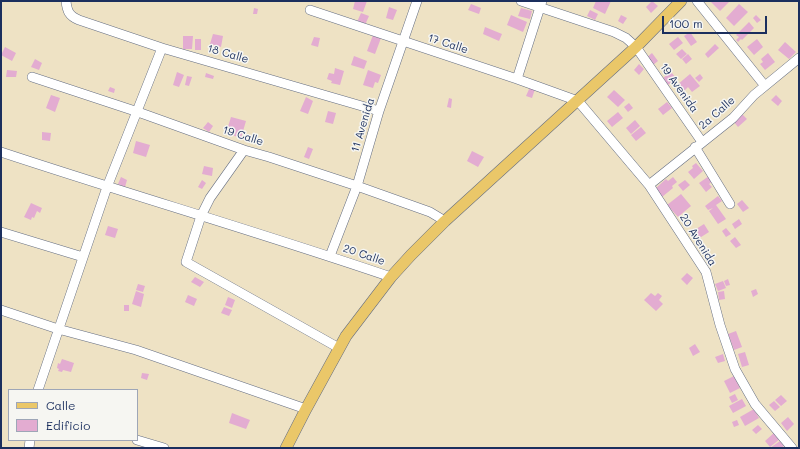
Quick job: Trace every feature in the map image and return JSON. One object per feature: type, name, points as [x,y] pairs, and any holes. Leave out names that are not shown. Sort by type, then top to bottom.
[{"type":"main road","points":[[286,448],[339,348],[391,277],[411,254],[445,221],[636,47],[681,1]]},
{"type":"street","name":"18 Calle","points":[[66,1],[67,11],[72,17],[162,48],[379,111]]},
{"type":"street","name":"11 Avenida","points":[[330,256],[357,186],[379,111],[417,1]]},
{"type":"street","name":"19 Avenida","points":[[521,1],[541,4],[614,32],[626,38],[636,47],[698,145],[730,204]]},
{"type":"street","points":[[697,1],[765,86]]},
{"type":"street","points":[[517,79],[541,4]]},
{"type":"street","name":"17 Calle","points":[[310,10],[517,79],[578,101]]},
{"type":"street","points":[[38,389],[107,187],[138,112],[162,48]]},
{"type":"street","name":"2a Calle","points":[[649,185],[733,118],[765,86],[799,58]]},
{"type":"street","name":"19 Calle","points":[[32,77],[138,112],[244,150],[269,156],[357,186],[430,212],[445,221]]},
{"type":"street","name":"20 Avenida","points":[[578,101],[649,185],[706,272],[720,324],[735,369],[755,404],[792,448]]},
{"type":"street","points":[[244,150],[210,198],[201,216],[186,262],[339,348]]},
{"type":"street","name":"20 Calle","points":[[1,152],[107,187],[330,256],[391,277]]},
{"type":"street","points":[[1,232],[83,257]]},
{"type":"street","points":[[1,310],[58,329],[136,350],[306,408]]},
{"type":"street","points":[[138,440],[164,448]]},
{"type":"building","points":[[355,1],[367,1],[363,12],[353,9]]},
{"type":"building","points":[[596,1],[611,1],[605,14],[593,8]]},
{"type":"building","points":[[652,1],[658,6],[651,13],[646,7]]},
{"type":"building","points":[[711,2],[729,2],[720,11]]},
{"type":"building","points":[[471,4],[481,8],[479,14],[468,10]]},
{"type":"building","points":[[739,4],[748,12],[734,26],[726,18]]},
{"type":"building","points":[[389,7],[397,10],[393,20],[386,18]]},
{"type":"building","points":[[254,8],[258,9],[257,14],[253,14]]},
{"type":"building","points":[[521,8],[532,11],[530,19],[518,16]]},
{"type":"building","points":[[590,10],[598,14],[595,20],[587,16]]},
{"type":"building","points":[[361,13],[369,16],[365,25],[357,22]]},
{"type":"building","points":[[511,15],[527,22],[523,32],[507,25]]},
{"type":"building","points":[[621,15],[627,18],[623,24],[618,21]]},
{"type":"building","points":[[756,15],[761,20],[757,23],[753,18]]},
{"type":"building","points":[[749,22],[754,28],[738,42],[736,40],[739,37],[736,35]]},
{"type":"building","points":[[485,27],[502,34],[499,41],[483,34]]},
{"type":"building","points":[[690,32],[697,42],[691,46],[684,36]]},
{"type":"building","points":[[213,34],[223,36],[221,47],[210,44]]},
{"type":"building","points":[[373,35],[381,38],[375,54],[367,51]]},
{"type":"building","points":[[183,36],[193,36],[192,49],[183,49]]},
{"type":"building","points":[[314,37],[320,38],[318,47],[311,45]]},
{"type":"building","points":[[678,37],[683,43],[674,50],[669,44]]},
{"type":"building","points":[[195,39],[201,39],[201,50],[195,50]]},
{"type":"building","points":[[757,39],[763,47],[754,55],[747,47]]},
{"type":"building","points":[[785,42],[796,52],[789,59],[778,50]]},
{"type":"building","points":[[715,44],[719,48],[708,58],[705,54]]},
{"type":"building","points":[[5,47],[16,53],[12,61],[1,55]]},
{"type":"building","points":[[682,49],[687,54],[681,59],[676,54]]},
{"type":"building","points":[[652,53],[658,61],[653,65],[646,58]]},
{"type":"building","points":[[768,53],[775,62],[765,70],[760,64],[763,62],[761,59]]},
{"type":"building","points":[[688,54],[692,59],[686,64],[682,59]]},
{"type":"building","points":[[354,56],[367,61],[364,69],[351,65]]},
{"type":"building","points":[[35,59],[42,63],[39,70],[31,67]]},
{"type":"building","points":[[639,64],[644,69],[639,75],[634,70]]},
{"type":"building","points":[[335,68],[344,71],[340,85],[331,83],[332,81],[327,79],[329,73],[334,74]]},
{"type":"building","points":[[7,70],[17,71],[16,77],[6,77]]},
{"type":"building","points":[[368,70],[381,75],[378,83],[375,82],[373,88],[363,85]]},
{"type":"building","points":[[177,72],[184,75],[179,87],[173,85]]},
{"type":"building","points":[[671,72],[676,78],[668,85],[663,78]]},
{"type":"building","points":[[206,73],[214,76],[213,79],[205,77]]},
{"type":"building","points":[[690,74],[700,86],[692,92],[688,87],[683,92],[677,85]]},
{"type":"building","points":[[700,74],[703,78],[699,82],[695,78]]},
{"type":"building","points":[[187,76],[192,77],[189,86],[185,85]]},
{"type":"building","points":[[110,87],[115,89],[114,93],[108,91]]},
{"type":"building","points":[[530,87],[535,89],[532,98],[526,96]]},
{"type":"building","points":[[614,90],[625,100],[618,107],[607,97]]},
{"type":"building","points":[[51,95],[60,98],[55,112],[46,108]]},
{"type":"building","points":[[776,95],[782,101],[778,106],[771,100]]},
{"type":"building","points":[[306,97],[313,101],[308,114],[300,111]]},
{"type":"building","points":[[449,98],[452,99],[451,108],[447,107]]},
{"type":"building","points":[[667,102],[672,108],[663,115],[658,109]]},
{"type":"building","points":[[629,103],[633,108],[628,112],[624,107]]},
{"type":"building","points":[[328,111],[336,113],[333,124],[325,122]]},
{"type":"building","points":[[618,112],[623,118],[612,127],[607,121]]},
{"type":"building","points":[[742,114],[747,119],[738,127],[734,122]]},
{"type":"building","points":[[231,117],[246,121],[241,138],[226,133]]},
{"type":"building","points":[[635,120],[640,126],[631,134],[626,128]]},
{"type":"building","points":[[208,122],[213,126],[209,132],[203,128]]},
{"type":"building","points":[[641,127],[646,133],[636,141],[631,135]]},
{"type":"building","points":[[42,132],[51,133],[50,141],[42,140]]},
{"type":"building","points":[[136,141],[150,145],[146,157],[133,153]]},
{"type":"building","points":[[308,147],[313,149],[309,159],[304,157]]},
{"type":"building","points":[[472,151],[484,157],[478,167],[467,161]]},
{"type":"building","points":[[696,163],[703,171],[694,179],[688,172]]},
{"type":"building","points":[[204,166],[213,168],[212,176],[202,174]]},
{"type":"building","points":[[709,176],[713,181],[709,184],[712,187],[706,192],[699,183]]},
{"type":"building","points":[[121,177],[127,180],[125,187],[118,184]]},
{"type":"building","points":[[673,177],[677,182],[672,186],[673,188],[662,197],[655,189],[666,179],[668,181]]},
{"type":"building","points":[[202,180],[206,183],[202,189],[198,187]]},
{"type":"building","points":[[685,180],[690,185],[683,191],[678,185]]},
{"type":"building","points":[[681,194],[691,206],[678,217],[667,205]]},
{"type":"building","points":[[718,196],[722,201],[716,205],[726,219],[718,224],[709,211],[713,208],[708,210],[705,206]]},
{"type":"building","points":[[742,200],[749,208],[743,212],[737,204]]},
{"type":"building","points":[[31,203],[42,208],[40,213],[37,211],[34,218],[32,217],[31,220],[24,217]]},
{"type":"building","points":[[739,219],[742,224],[735,229],[732,224]]},
{"type":"building","points":[[704,224],[709,232],[698,239],[693,231]]},
{"type":"building","points":[[108,226],[118,229],[115,238],[105,235]]},
{"type":"building","points":[[726,228],[731,234],[726,237],[722,231]]},
{"type":"building","points":[[735,237],[741,245],[736,248],[730,241]]},
{"type":"building","points":[[687,273],[693,278],[687,285],[681,279]]},
{"type":"building","points":[[195,277],[204,282],[200,287],[191,282]]},
{"type":"building","points":[[728,279],[730,285],[726,286],[724,281]]},
{"type":"building","points":[[723,281],[726,288],[718,291],[715,284]]},
{"type":"building","points":[[138,284],[145,286],[143,292],[136,290]]},
{"type":"building","points":[[756,289],[758,294],[753,297],[751,291]]},
{"type":"building","points":[[136,291],[144,294],[141,307],[132,304]]},
{"type":"building","points":[[724,291],[725,299],[719,300],[718,292]]},
{"type":"building","points":[[651,293],[655,296],[658,293],[662,296],[659,300],[663,304],[656,311],[644,300]]},
{"type":"building","points":[[188,295],[197,299],[194,306],[185,302]]},
{"type":"building","points":[[228,297],[235,300],[232,308],[225,305]]},
{"type":"building","points":[[124,305],[129,305],[129,311],[124,311]]},
{"type":"building","points":[[224,307],[232,310],[229,316],[221,313]]},
{"type":"building","points":[[736,331],[742,347],[734,350],[728,334]]},
{"type":"building","points":[[695,344],[700,352],[693,356],[689,348]]},
{"type":"building","points":[[745,352],[749,365],[742,367],[738,354]]},
{"type":"building","points":[[723,354],[725,361],[718,363],[715,357]]},
{"type":"building","points":[[62,359],[74,363],[71,372],[63,370],[62,372],[58,371],[58,363],[60,364]]},
{"type":"building","points":[[142,373],[149,374],[147,380],[141,378]]},
{"type":"building","points":[[734,376],[740,388],[730,393],[724,381]]},
{"type":"building","points":[[735,394],[738,400],[732,403],[729,397]]},
{"type":"building","points":[[781,395],[787,401],[781,406],[775,400]]},
{"type":"building","points":[[742,399],[746,406],[733,413],[729,406]]},
{"type":"building","points":[[774,401],[780,407],[775,411],[769,405]]},
{"type":"building","points":[[754,409],[759,418],[745,426],[740,417]]},
{"type":"building","points":[[232,413],[250,420],[246,429],[229,423]]},
{"type":"building","points":[[788,417],[794,424],[787,431],[781,423]]},
{"type":"building","points":[[737,420],[739,425],[734,427],[732,422]]},
{"type":"building","points":[[758,425],[762,429],[756,434],[752,430]]},
{"type":"building","points":[[775,432],[780,439],[770,447],[765,441]]},
{"type":"building","points":[[780,441],[784,446],[781,448],[770,448]]}]
